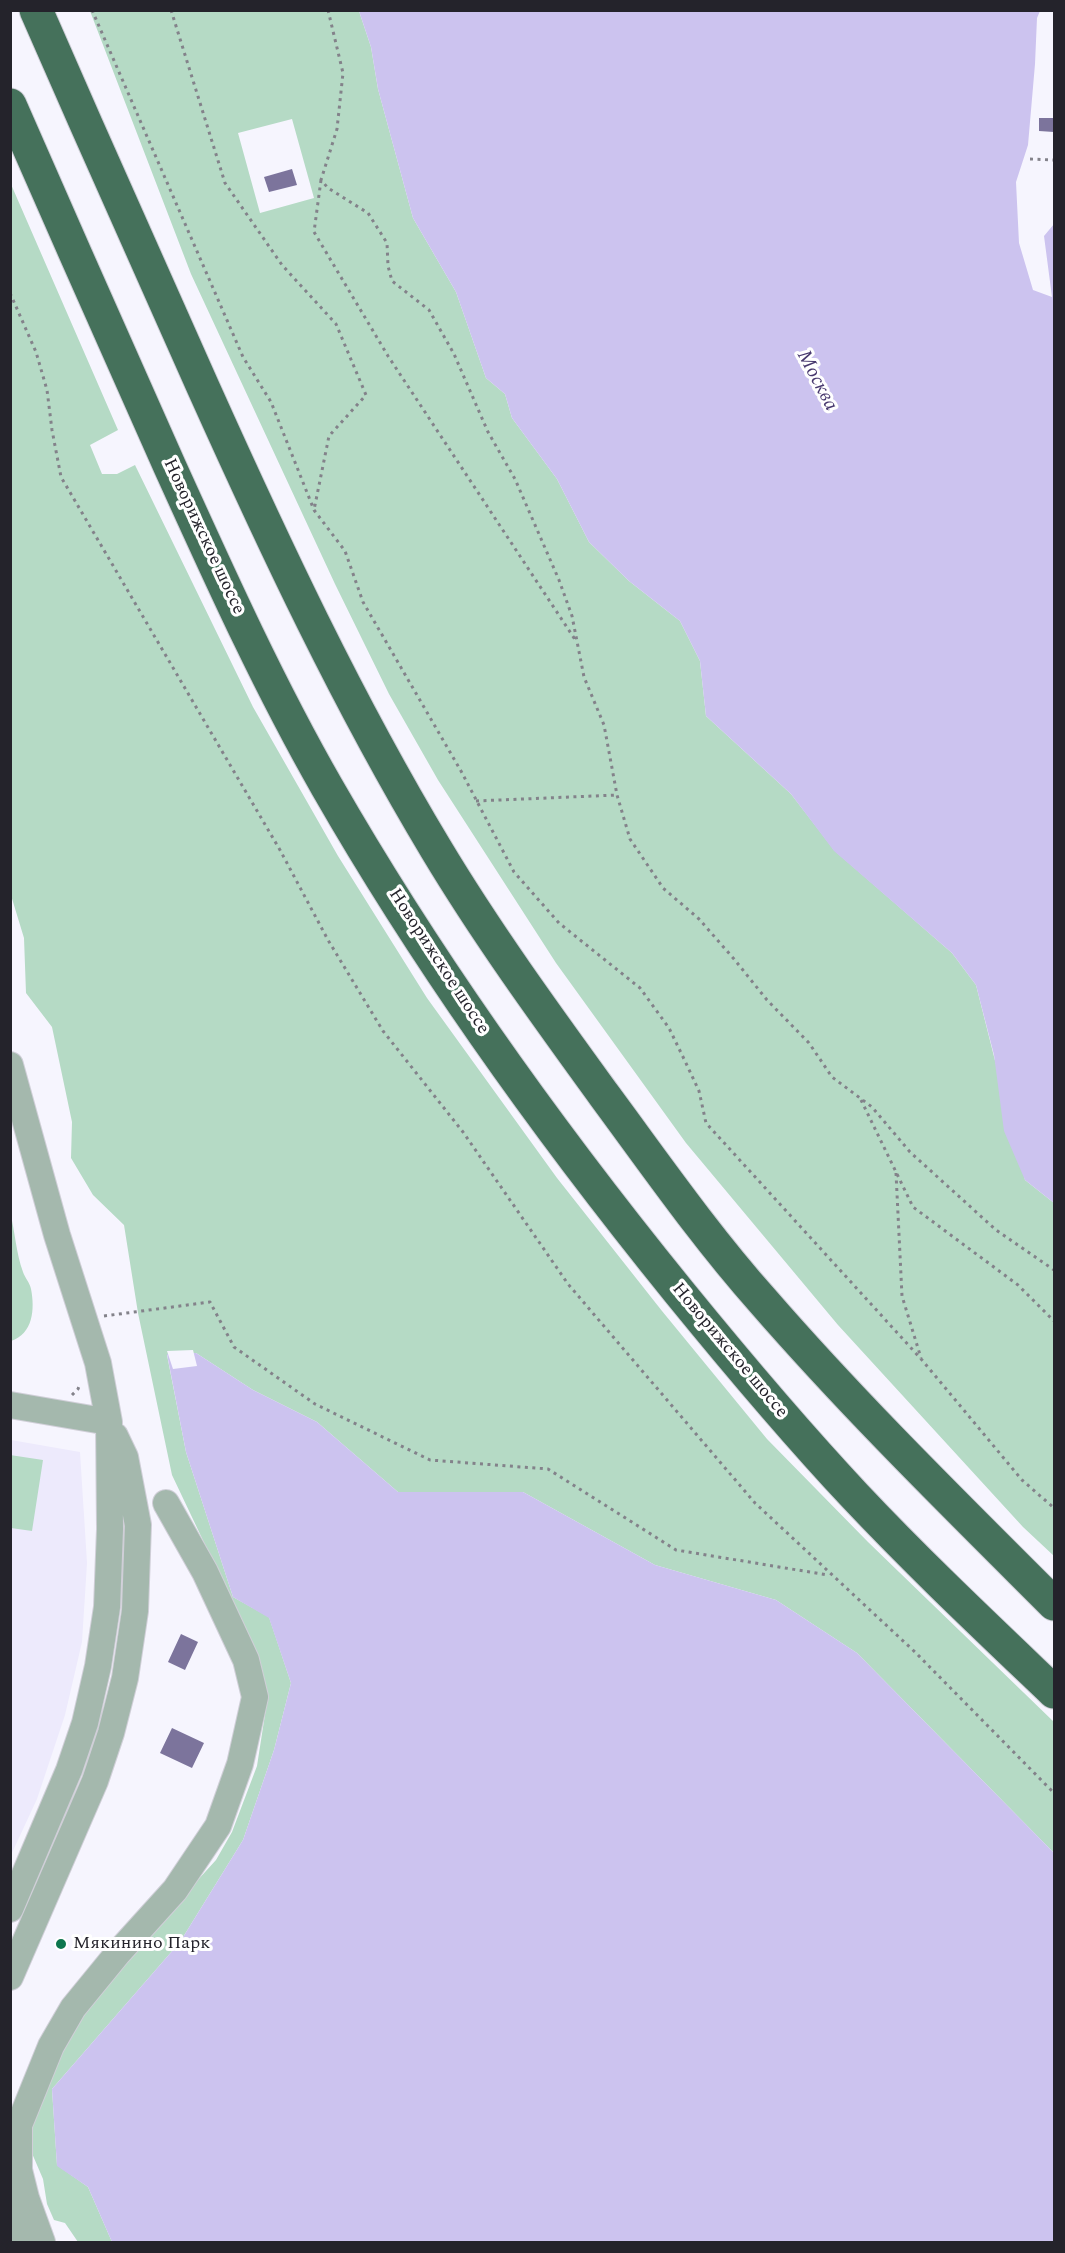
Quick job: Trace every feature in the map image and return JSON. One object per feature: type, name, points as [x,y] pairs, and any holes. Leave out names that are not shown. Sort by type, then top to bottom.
[{"type":"highway","points":[[36,10],[264,522],[330,658],[438,852],[500,947],[572,1050],[681,1201],[760,1299],[904,1454],[1054,1604]]},
{"type":"highway","name":"Новорижское шоссе","points":[[10,105],[195,521],[267,674],[327,786],[431,955],[522,1087],[592,1182],[671,1282],[785,1419],[857,1498],[1054,1692]]},
{"type":"street","points":[[10,1065],[57,1234],[98,1363],[109,1422],[110,1529],[107,1607],[98,1666],[85,1723],[72,1761],[16,1880],[10,1909]]},
{"type":"street","points":[[10,1405],[109,1422]]},
{"type":"street","points":[[10,1977],[95,1781],[111,1733],[124,1678],[135,1611],[138,1525],[125,1457],[109,1422]]},
{"type":"street","points":[[42,2242],[26,2198],[19,2170],[20,2125],[51,2046],[73,2008],[117,1953],[175,1890],[218,1826],[240,1764],[255,1697],[246,1660],[205,1572],[166,1503]]},
{"type":"street","points":[[10,2170],[24,2225],[16,2242]]},
{"type":"path","points":[[92,10],[243,357],[271,402],[314,510],[345,551],[363,602],[514,872],[559,923],[640,988],[669,1028],[699,1091],[706,1123],[922,1360],[1022,1480],[1054,1508]]},
{"type":"path","points":[[171,10],[225,183],[282,265],[336,324],[366,395],[329,436],[314,510]]},
{"type":"path","points":[[328,10],[342,73],[337,129],[321,180],[314,231],[388,356],[577,643]]},
{"type":"path","points":[[1030,159],[1054,160]]},
{"type":"path","points":[[321,180],[328,188],[368,213],[387,243],[388,266],[392,281],[429,310],[454,354],[488,432],[515,479],[559,579],[572,616],[584,677],[604,725],[617,795],[630,839],[663,888],[699,919],[767,1000],[809,1043],[832,1077],[872,1107],[910,1152],[996,1230],[1054,1270]]},
{"type":"path","points":[[10,293],[36,352],[47,390],[61,477],[280,850],[328,940],[383,1031],[463,1132],[568,1284],[755,1503],[915,1652],[1054,1793]]},
{"type":"path","points":[[476,801],[617,795]]},
{"type":"path","points":[[861,1099],[913,1207],[1018,1285],[1054,1322]]},
{"type":"path","points":[[896,1171],[902,1296],[922,1360]]},
{"type":"path","points":[[84,1319],[210,1302],[234,1347],[315,1404],[430,1460],[548,1469],[676,1550],[830,1575]]},
{"type":"shaded area","points":[[11,1440],[80,1452],[87,1563],[82,1642],[65,1715],[37,1799],[11,1855]]},
{"type":"green space","points":[[90,11],[359,11],[371,47],[378,89],[413,218],[456,292],[486,378],[505,394],[512,418],[557,479],[589,542],[629,581],[680,621],[700,661],[706,716],[791,794],[835,851],[952,953],[976,985],[1025,1180],[1054,1203],[1054,1556],[1023,1527],[838,1325],[686,1143],[556,963],[438,780],[389,694],[335,584],[191,274]],"holes":[[[292,119],[314,198],[260,213],[238,133]]]},
{"type":"green space","points":[[10,182],[118,430],[90,445],[102,474],[117,474],[135,465],[253,707],[338,856],[427,998],[557,1178],[767,1439],[868,1542],[1054,1722],[1054,1853],[857,1653],[776,1600],[655,1565],[523,1492],[398,1492],[317,1422],[253,1390],[196,1353],[167,1355],[186,1452],[233,1597],[269,1617],[291,1683],[274,1750],[243,1840],[180,1942],[52,2089],[57,2165],[88,2187],[112,2242],[78,2242],[65,2223],[54,2220],[47,2204],[43,2179],[31,2151],[32,2113],[61,2041],[165,1916],[216,1860],[232,1832],[257,1766],[268,1695],[237,1612],[172,1475],[138,1313],[124,1225],[93,1195],[71,1158],[72,1122],[52,1027],[26,993],[24,938],[10,892]]},
{"type":"green space","points":[[10,1212],[19,1257],[30,1287],[33,1305],[28,1327],[18,1338],[11,1341]]},
{"type":"green space","points":[[10,1455],[43,1460],[32,1531],[11,1528]]},
{"type":"water","name":"Москва","points":[[359,11],[1040,11],[1037,18],[1028,145],[1016,182],[1019,243],[1033,290],[1052,297],[1044,236],[1054,224],[1054,1203],[1025,1180],[1004,1131],[994,1055],[976,985],[952,953],[834,851],[791,794],[706,716],[700,661],[680,621],[629,581],[589,542],[557,479],[512,418],[505,394],[486,378],[456,292],[413,218],[378,89],[371,47]]},
{"type":"water","points":[[196,1353],[253,1390],[317,1422],[398,1492],[523,1492],[655,1565],[776,1600],[857,1653],[1054,1853],[1054,2242],[112,2242],[88,2187],[57,2166],[52,2089],[180,1942],[243,1840],[274,1750],[291,1683],[269,1618],[233,1597],[186,1452],[167,1354]]},
{"type":"pier","points":[[193,1350],[197,1366],[173,1369],[167,1351]]},
{"type":"building","points":[[1039,118],[1054,118],[1054,132],[1039,131]]},
{"type":"building","points":[[292,169],[297,185],[269,192],[264,177]]},
{"type":"building","points":[[181,1634],[198,1642],[185,1670],[168,1662]]},
{"type":"building","points":[[172,1728],[204,1743],[192,1768],[160,1753]]},
{"type":"place","name":"Мякинино Парк","points":[[61,1944]]}]
